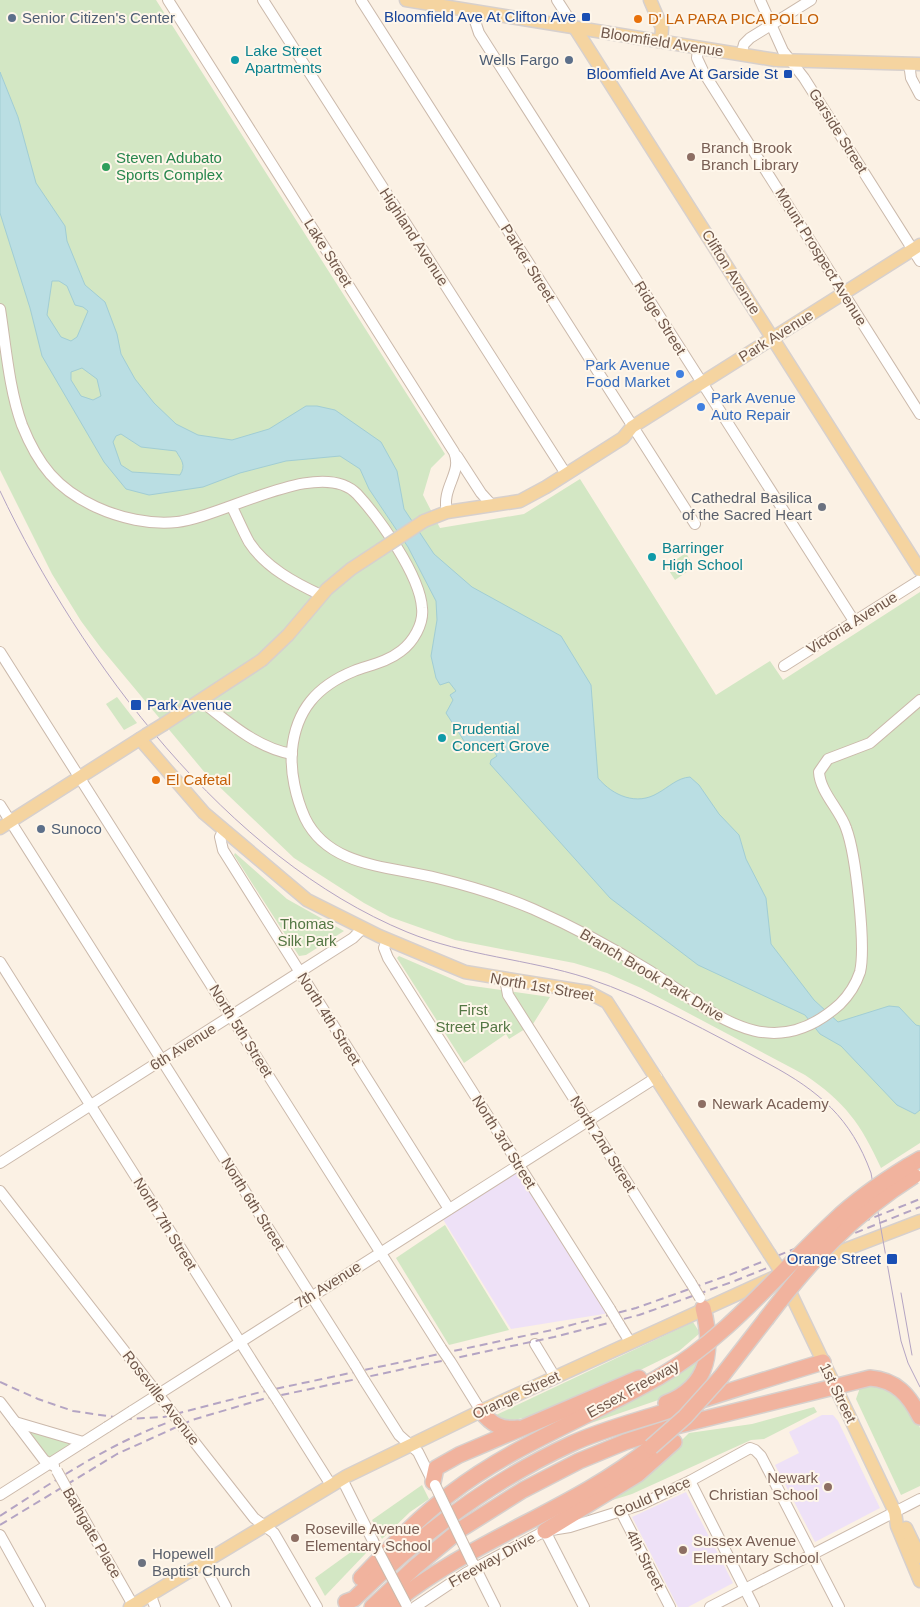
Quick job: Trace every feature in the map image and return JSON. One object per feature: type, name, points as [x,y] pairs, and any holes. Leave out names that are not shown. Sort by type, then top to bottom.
[{"type":"highway","points":[[434,1483],[436,1468],[447,1461],[524,1426],[655,1375],[712,1341],[749,1308],[845,1211],[915,1164]]},
{"type":"highway","points":[[389,1607],[451,1562],[597,1484],[651,1447],[685,1417],[721,1377],[787,1291],[828,1244],[915,1164]]},
{"type":"highway","points":[[613,1427],[623,1419],[681,1396],[695,1384],[703,1370],[708,1351],[709,1331],[702,1303]]},
{"type":"highway","points":[[343,1605],[354,1599],[425,1534],[485,1491],[548,1455],[613,1427],[823,1362]]},
{"type":"highway","name":"Essex Freeway","points":[[343,1605],[347,1593],[408,1531],[450,1494],[516,1451],[655,1375]]},
{"type":"highway","points":[[545,1531],[638,1474],[674,1442],[715,1393],[721,1377]]},
{"type":"highway","points":[[372,1607],[415,1567],[461,1530],[523,1490],[567,1466],[654,1432],[870,1378],[888,1382],[908,1395],[920,1417]]},
{"type":"highway","points":[[481,1411],[499,1427],[507,1429],[524,1426]]},
{"type":"main road","name":"Bloomfield Avenue","points":[[406,0],[454,4],[475,11],[792,62],[915,64]]},
{"type":"main road","points":[[650,0],[662,28],[661,41]]},
{"type":"main road","name":"Clifton Avenue","points":[[575,28],[920,570]]},
{"type":"main road","name":"Park Avenue","points":[[5,825],[238,678],[269,654],[321,595],[345,573],[424,522],[447,512],[491,504],[563,471],[623,438],[632,427],[916,247]]},
{"type":"main road","points":[[143,737],[201,810],[224,830]]},
{"type":"main road","name":"North 1st Street","points":[[224,830],[299,894],[387,940],[460,970],[582,991],[600,997],[613,1009],[780,1271]]},
{"type":"main road","name":"Orange Street","points":[[132,1606],[153,1601],[204,1564],[336,1482],[410,1444],[630,1342],[702,1303],[780,1271],[920,1221]]},
{"type":"main road","name":"1st Street","points":[[780,1271],[895,1512],[903,1522],[920,1557]]},
{"type":"main road","name":"1st Street","points":[[895,1512],[897,1526],[920,1581]]},
{"type":"street","name":"Lake Street","points":[[168,0],[454,452],[481,494],[491,504]]},
{"type":"street","name":"Highland Avenue","points":[[263,0],[563,471]]},
{"type":"street","name":"Parker Street","points":[[361,0],[632,427],[696,524]]},
{"type":"street","name":"Clifton Avenue","points":[[557,0],[575,28]]},
{"type":"street","name":"Garside Street","points":[[760,0],[783,51],[916,247],[920,261]]},
{"type":"street","points":[[741,55],[747,40],[811,0]]},
{"type":"street","name":"Ridge Street","points":[[475,11],[475,21],[479,33],[854,622]]},
{"type":"street","name":"Mount Prospect Avenue","points":[[698,48],[697,58],[704,73],[920,414]]},
{"type":"street","points":[[915,64],[911,78],[920,95]]},
{"type":"street","name":"Branch Brook Park Drive","points":[[0,309],[11,380],[22,425],[44,466],[61,487],[76,498],[110,513],[155,522],[184,521],[232,507],[281,488],[304,482],[323,481],[351,488],[369,507],[402,558],[420,596],[422,618],[409,643],[388,659],[341,678],[314,697],[304,708],[298,721],[292,754],[295,785],[304,816],[317,837],[338,853],[364,862],[449,880],[532,909],[609,946],[706,1010],[734,1025],[758,1032],[788,1033],[835,1008],[849,994],[856,983],[861,966],[862,946],[851,843],[840,814],[820,782],[819,772],[828,759],[874,740],[920,700]]},
{"type":"street","points":[[447,512],[445,494],[457,466],[454,452]]},
{"type":"street","points":[[232,507],[249,542],[258,554],[279,572],[321,595]]},
{"type":"street","name":"Victoria Avenue","points":[[784,666],[920,580]]},
{"type":"street","name":"North 5th Street","points":[[0,652],[481,1411]]},
{"type":"street","points":[[201,701],[232,725],[262,744],[292,754]]},
{"type":"street","name":"North 6th Street","points":[[0,805],[5,825],[161,1060],[399,1435],[420,1454],[495,1607]]},
{"type":"street","name":"North 4th Street","points":[[224,830],[220,837],[221,846],[449,1209]]},
{"type":"street","name":"6th Avenue","points":[[0,1163],[353,938],[363,928]]},
{"type":"street","name":"North 3rd Street","points":[[387,940],[384,948],[388,958],[630,1342]]},
{"type":"street","name":"North 7th Street","points":[[0,962],[266,1383],[336,1482],[373,1541],[409,1606]]},
{"type":"street","name":"North 2nd Street","points":[[505,979],[508,995],[702,1303]]},
{"type":"street","name":"7th Avenue","points":[[0,1494],[132,1412],[240,1341],[657,1076]]},
{"type":"street","name":"Roseville Avenue","points":[[0,1191],[254,1518],[274,1533],[317,1607]]},
{"type":"street","points":[[535,1344],[556,1377]]},
{"type":"street","name":"Bathgate Place","points":[[0,1402],[49,1464],[57,1471],[132,1606]]},
{"type":"street","points":[[16,1422],[83,1442]]},
{"type":"street","name":"Gould Place","points":[[545,1531],[562,1529],[621,1512],[652,1500],[752,1448],[760,1456],[812,1555]]},
{"type":"street","points":[[690,1481],[754,1607]]},
{"type":"street","points":[[710,1607],[920,1500]]},
{"type":"street","name":"4th Street","points":[[621,1512],[670,1607]]},
{"type":"street","points":[[545,1531],[584,1607]]},
{"type":"street","name":"Freeway Drive","points":[[409,1606],[474,1565],[545,1531]]},
{"type":"street","points":[[0,1535],[40,1607]]},
{"type":"street","points":[[812,1555],[839,1607]]},
{"type":"street","points":[[204,1564],[226,1607]]},
{"type":"shaded area","points":[[517,1167],[610,1313],[511,1329],[441,1216]]},
{"type":"shaded area","name":"Newark Christian School","points":[[822,1415],[833,1415],[838,1421],[880,1508],[815,1542],[775,1465],[799,1453],[789,1432]]},
{"type":"shaded area","name":"Sussex Avenue Elementary School","points":[[686,1492],[733,1583],[688,1607],[678,1607],[632,1517]]},
{"type":"green space","points":[[0,0],[156,0],[445,454],[431,468],[423,495],[440,528],[524,514],[580,479],[716,695],[770,661],[783,680],[920,592],[920,1143],[881,1168],[859,1126],[841,1105],[819,1085],[805,1075],[641,988],[607,973],[574,963],[455,940],[390,917],[364,903],[294,858],[206,774],[101,648],[81,621],[52,574],[0,470]]},
{"type":"green space","points":[[686,553],[694,567],[675,580],[666,566]]},
{"type":"green space","points":[[117,697],[137,723],[124,730],[106,704]]},
{"type":"green space","name":"Thomas Silk Park","points":[[235,853],[287,899],[344,931],[306,955],[299,956],[234,855]]},
{"type":"green space","name":"First Street Park","points":[[399,956],[466,985],[550,997],[533,1024],[509,1039],[506,1034],[464,1063],[397,958]]},
{"type":"green space","points":[[445,1225],[509,1330],[449,1345],[396,1258]]},
{"type":"green space","points":[[693,1322],[700,1333],[679,1351],[612,1384],[539,1415],[508,1421],[496,1415]]},
{"type":"green space","points":[[699,1360],[693,1379],[673,1395],[588,1424],[657,1386]]},
{"type":"green space","points":[[861,1385],[880,1388],[897,1397],[911,1410],[920,1428],[920,1486],[901,1495],[856,1399]]},
{"type":"green space","points":[[814,1407],[817,1412],[764,1439],[751,1440],[632,1494],[603,1503],[656,1466],[689,1433],[752,1424]]},
{"type":"green space","points":[[22,1427],[76,1443],[48,1461]]},
{"type":"green space","points":[[422,1485],[429,1499],[410,1512],[382,1539],[372,1520]]},
{"type":"green space","points":[[362,1544],[367,1552],[325,1596],[315,1578]]},
{"type":"water","points":[[0,72],[18,117],[36,183],[65,226],[67,241],[85,285],[105,302],[117,334],[121,354],[135,379],[154,403],[176,424],[198,435],[232,440],[269,429],[306,406],[317,406],[335,410],[381,442],[397,471],[404,509],[434,554],[472,587],[561,636],[591,685],[598,778],[618,794],[634,799],[642,799],[658,793],[681,779],[690,777],[699,785],[719,814],[739,835],[746,859],[766,898],[771,944],[814,1000],[838,1022],[889,1006],[899,1007],[916,1025],[920,1026],[920,1110],[915,1114],[897,1105],[841,1046],[820,1034],[805,1015],[698,965],[610,898],[490,764],[491,760],[497,756],[491,747],[485,751],[476,746],[468,747],[446,713],[453,700],[450,695],[456,691],[449,682],[440,685],[436,678],[431,656],[437,620],[436,601],[408,547],[369,489],[360,469],[340,456],[286,461],[240,473],[203,487],[149,495],[126,489],[104,462],[42,356],[30,308],[0,213]],"holes":[[[52,281],[59,281],[67,286],[75,305],[83,307],[88,311],[77,337],[71,341],[61,337],[47,315]],[[82,368],[97,379],[101,396],[93,400],[81,396],[71,380],[71,372]],[[121,434],[141,447],[176,451],[183,466],[182,472],[180,475],[132,472],[121,465],[113,442],[116,436]]]},
{"type":"tram line","points":[[0,491],[33,556],[72,622],[117,686],[166,748],[220,805],[279,856],[341,899],[407,932],[451,947],[542,966],[587,978],[657,1006],[787,1074],[818,1096],[831,1108],[854,1137],[871,1173],[901,1341],[908,1363],[920,1387]]},
{"type":"tram line","points":[[901,1293],[912,1355]]},
{"type":"railway","points":[[0,1382],[38,1399],[73,1411],[128,1419],[164,1417],[261,1392],[552,1330],[636,1308],[729,1275],[920,1199]]},
{"type":"railway","points":[[0,1525],[117,1454],[192,1420],[263,1399],[554,1337],[639,1315],[732,1282],[920,1207]]},
{"type":"railway","points":[[0,1516],[103,1452],[169,1422]]},
{"type":"place","name":"Bloomfield Ave At Clifton Ave","points":[[586,17]]},
{"type":"place","name":"Senior Citizen's Center","points":[[12,18]]},
{"type":"place","name":"D' LA PARA PICA POLLO","points":[[638,19]]},
{"type":"place","name":"Lake Street Apartments","points":[[235,60]]},
{"type":"place","name":"Wells Fargo","points":[[569,60]]},
{"type":"place","name":"Bloomfield Ave At Garside St","points":[[788,74]]},
{"type":"place","name":"Branch Brook Branch Library","points":[[691,157]]},
{"type":"place","name":"Steven Adubato Sports Complex","points":[[106,167]]},
{"type":"place","name":"Park Avenue Food Market","points":[[680,374]]},
{"type":"place","name":"Park Avenue Auto Repair","points":[[701,407]]},
{"type":"place","name":"Cathedral Basilica of the Sacred Heart","points":[[822,507]]},
{"type":"place","name":"Barringer High School","points":[[652,557]]},
{"type":"place","name":"Park Avenue","points":[[136,705]]},
{"type":"place","name":"Prudential Concert Grove","points":[[442,738]]},
{"type":"place","name":"El Cafetal","points":[[156,780]]},
{"type":"place","name":"Sunoco","points":[[41,829]]},
{"type":"place","name":"Newark Academy","points":[[702,1104]]},
{"type":"place","name":"Orange Street","points":[[892,1259]]},
{"type":"place","name":"Newark Christian School","points":[[828,1487]]},
{"type":"place","name":"Roseville Avenue Elementary School","points":[[295,1538]]},
{"type":"place","name":"Sussex Avenue Elementary School","points":[[683,1550]]},
{"type":"place","name":"Hopewell Baptist Church","points":[[142,1563]]}]
